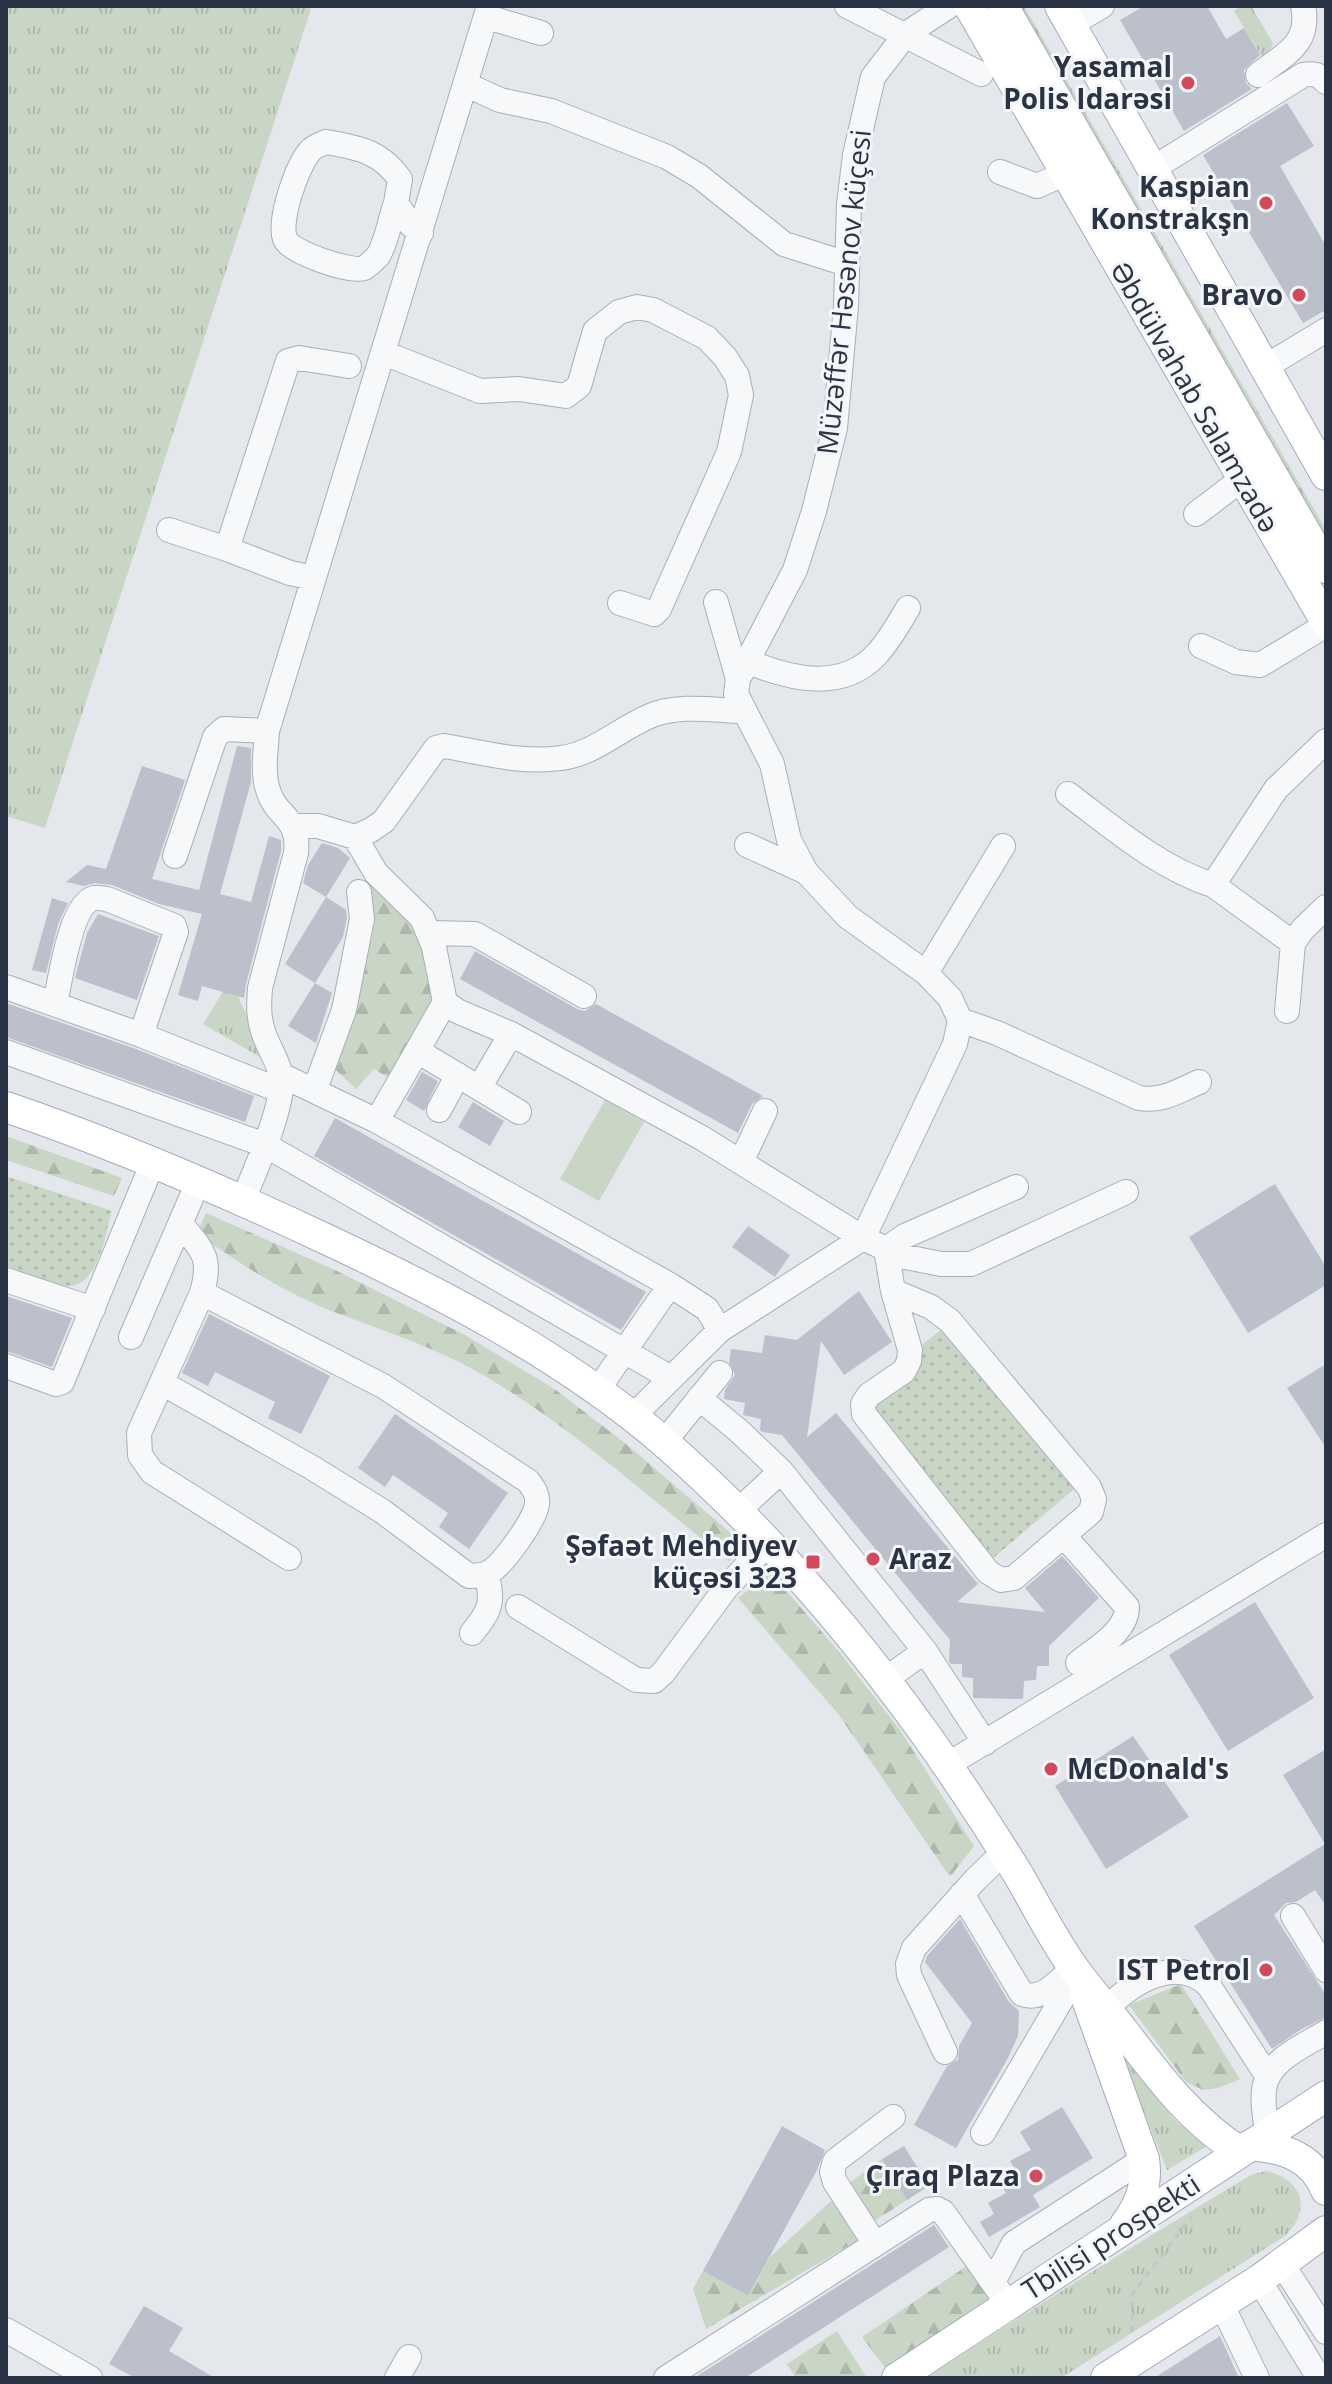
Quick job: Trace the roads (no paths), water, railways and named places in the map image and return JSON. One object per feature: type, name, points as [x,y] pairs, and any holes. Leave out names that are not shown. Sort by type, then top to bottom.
[{"type":"main road","name":"Əbdülvahab Salamzadə","points":[[969,6],[1326,624]]},
{"type":"main road","name":"Əbdülvahab Salamzadə","points":[[1003,6],[1326,568]]},
{"type":"main road","points":[[1064,11],[1326,475]]},
{"type":"main road","points":[[6,1107],[199,1180],[434,1292],[515,1338],[597,1391],[664,1442],[738,1511],[886,1679],[1004,1852],[1100,2014],[1144,2159],[1145,2184],[1136,2208],[1121,2230]]},
{"type":"main road","points":[[1100,2014],[1177,2100],[1211,2132],[1284,2151],[1307,2162],[1321,2177],[1326,2190]]},
{"type":"main road","name":"Tbilisi prospekti","points":[[897,2378],[1001,2293],[1121,2230],[1326,2096]]},
{"type":"main road","points":[[1106,2378],[1293,2256],[1319,2229],[1326,2212]]},
{"type":"street","points":[[847,6],[981,74]]},
{"type":"street","name":"Müzəffər Həsənov küçesi","points":[[744,670],[795,570],[835,428],[846,306],[849,204],[855,155],[873,77],[906,34],[949,6]]},
{"type":"street","points":[[1064,11],[1102,6]]},
{"type":"street","points":[[1258,75],[1298,44],[1306,20],[1303,6]]},
{"type":"street","points":[[243,1200],[265,1145],[281,1083],[258,1012],[260,988],[298,839],[294,826],[268,793],[265,775],[267,731],[488,11],[541,33]]},
{"type":"street","points":[[1152,169],[1303,75],[1320,76],[1326,82]]},
{"type":"street","points":[[467,85],[500,100],[551,111],[667,157],[699,176],[784,244],[847,264]]},
{"type":"street","points":[[396,203],[377,257],[364,267],[336,266],[292,248],[285,239],[284,220],[289,193],[310,151],[326,142],[375,154],[390,165],[400,179],[396,203],[411,225],[421,233]]},
{"type":"street","points":[[1000,172],[1037,186],[1066,173]]},
{"type":"street","points":[[384,353],[480,391],[519,389],[566,396],[579,386],[595,331],[619,312],[637,307],[653,310],[707,338],[725,357],[737,376],[741,395],[729,452],[659,609],[654,614],[646,614],[620,603]]},
{"type":"street","points":[[1265,367],[1326,330]]},
{"type":"street","points":[[227,549],[288,361],[299,358],[349,366]]},
{"type":"street","points":[[1196,514],[1242,479]]},
{"type":"street","points":[[169,530],[290,573],[314,578]]},
{"type":"street","points":[[632,1417],[720,1330],[863,1238],[955,1044],[960,1020],[950,998],[926,973],[848,917],[806,872],[789,840],[772,764],[736,694],[744,670],[716,602]]},
{"type":"street","points":[[744,670],[812,680],[837,677],[865,665],[877,654],[908,608]]},
{"type":"street","points":[[1201,646],[1236,662],[1260,665],[1326,624]]},
{"type":"street","points":[[355,837],[384,821],[436,748],[444,746],[515,758],[559,759],[584,753],[650,716],[670,710],[743,711]]},
{"type":"street","points":[[175,856],[215,737],[224,729],[267,731]]},
{"type":"street","points":[[1213,885],[1276,789],[1326,741]]},
{"type":"street","points":[[1068,794],[1134,843],[1196,880],[1213,885],[1293,943]]},
{"type":"street","points":[[294,826],[318,826],[355,837],[376,873],[422,918],[430,933],[445,1002],[377,1121]]},
{"type":"street","points":[[747,845],[806,872]]},
{"type":"street","points":[[926,973],[1003,846]]},
{"type":"street","points":[[315,1089],[344,1010],[362,919],[359,892]]},
{"type":"street","points":[[55,1004],[69,939],[78,914],[86,902],[95,897],[107,899],[174,926],[176,932],[141,1035]]},
{"type":"street","points":[[1287,1011],[1293,943],[1326,907]]},
{"type":"street","points":[[430,933],[475,934],[584,996]]},
{"type":"street","points":[[6,987],[281,1083],[315,1089],[670,1285],[707,1309],[720,1330]]},
{"type":"street","points":[[445,1002],[457,1011],[511,1034],[702,1138],[863,1238],[901,1256],[941,1264],[971,1264],[1126,1192]]},
{"type":"street","points":[[960,1020],[997,1033],[1139,1098],[1164,1098],[1199,1082]]},
{"type":"street","points":[[439,1110],[511,1034]]},
{"type":"street","points":[[6,1052],[265,1145],[671,1378]]},
{"type":"street","points":[[419,1052],[519,1112]]},
{"type":"street","points":[[741,1162],[765,1111]]},
{"type":"street","points":[[6,1366],[56,1384],[62,1382],[153,1162]]},
{"type":"street","points":[[131,1337],[199,1180]]},
{"type":"street","points":[[886,1249],[905,1236],[1016,1187]]},
{"type":"street","points":[[181,1224],[204,1252],[208,1263],[202,1293],[139,1433],[140,1455],[152,1472],[289,1558]]},
{"type":"street","points":[[886,1249],[893,1291],[910,1350],[909,1361],[904,1371],[869,1395],[863,1404],[864,1414],[988,1572],[1001,1580],[1014,1578],[1091,1512],[1094,1499],[1089,1487],[950,1321],[931,1307],[893,1291]]},
{"type":"street","points":[[6,1280],[93,1309]]},
{"type":"street","points":[[597,1391],[670,1285]]},
{"type":"street","points":[[162,1383],[382,1511],[469,1576],[487,1574],[531,1521],[537,1505],[537,1493],[528,1481],[383,1386],[202,1293]]},
{"type":"street","points":[[664,1442],[720,1373]]},
{"type":"street","points":[[699,1398],[781,1471],[925,1651],[985,1743]]},
{"type":"street","points":[[738,1511],[781,1471]]},
{"type":"street","points":[[947,1765],[1326,1535]]},
{"type":"street","points":[[1064,1536],[1127,1607],[1127,1619],[1122,1627],[1078,1663]]},
{"type":"street","points":[[518,1607],[636,1680],[654,1681],[726,1588],[768,1543]]},
{"type":"street","points":[[472,1633],[487,1616],[490,1607],[487,1574]]},
{"type":"street","points":[[886,1679],[925,1651]]},
{"type":"street","points":[[945,2052],[909,1975],[908,1964],[914,1948],[1004,1852]]},
{"type":"street","points":[[962,1894],[1022,1994],[1032,1998],[1076,1970]]},
{"type":"street","points":[[1293,1916],[1326,1970]]},
{"type":"street","points":[[983,2133],[1076,1970]]},
{"type":"street","points":[[1100,2014],[1123,1992],[1143,1981],[1179,1970],[1191,1973],[1209,1986],[1268,2077]]},
{"type":"street","points":[[1253,2144],[1264,2090],[1277,2063],[1326,2032]]},
{"type":"street","points":[[875,2244],[835,2182],[832,2172],[835,2161],[893,2117]]},
{"type":"street","points":[[1001,2293],[1014,2243],[1144,2159]]},
{"type":"street","points":[[666,2378],[929,2210],[943,2212],[1001,2293]]},
{"type":"street","points":[[1293,2256],[1326,2332]]},
{"type":"street","points":[[1293,2256],[1319,2378]]},
{"type":"street","points":[[1222,2305],[1257,2378]]},
{"type":"street","points":[[6,2330],[90,2378]]},
{"type":"place","name":"Yasamal Polis Idarəsi","points":[[1188,83]]},
{"type":"place","name":"Kaspian Konstrakşn","points":[[1266,203]]},
{"type":"place","name":"Bravo","points":[[1299,295]]},
{"type":"place","name":"Araz","points":[[873,1559]]},
{"type":"place","name":"Şəfaət Mehdiyev küçəsi 323","points":[[813,1562]]},
{"type":"place","name":"McDonald's","points":[[1051,1769]]},
{"type":"place","name":"IST Petrol","points":[[1266,1970]]},
{"type":"place","name":"Çıraq Plaza","points":[[1036,2176]]}]
